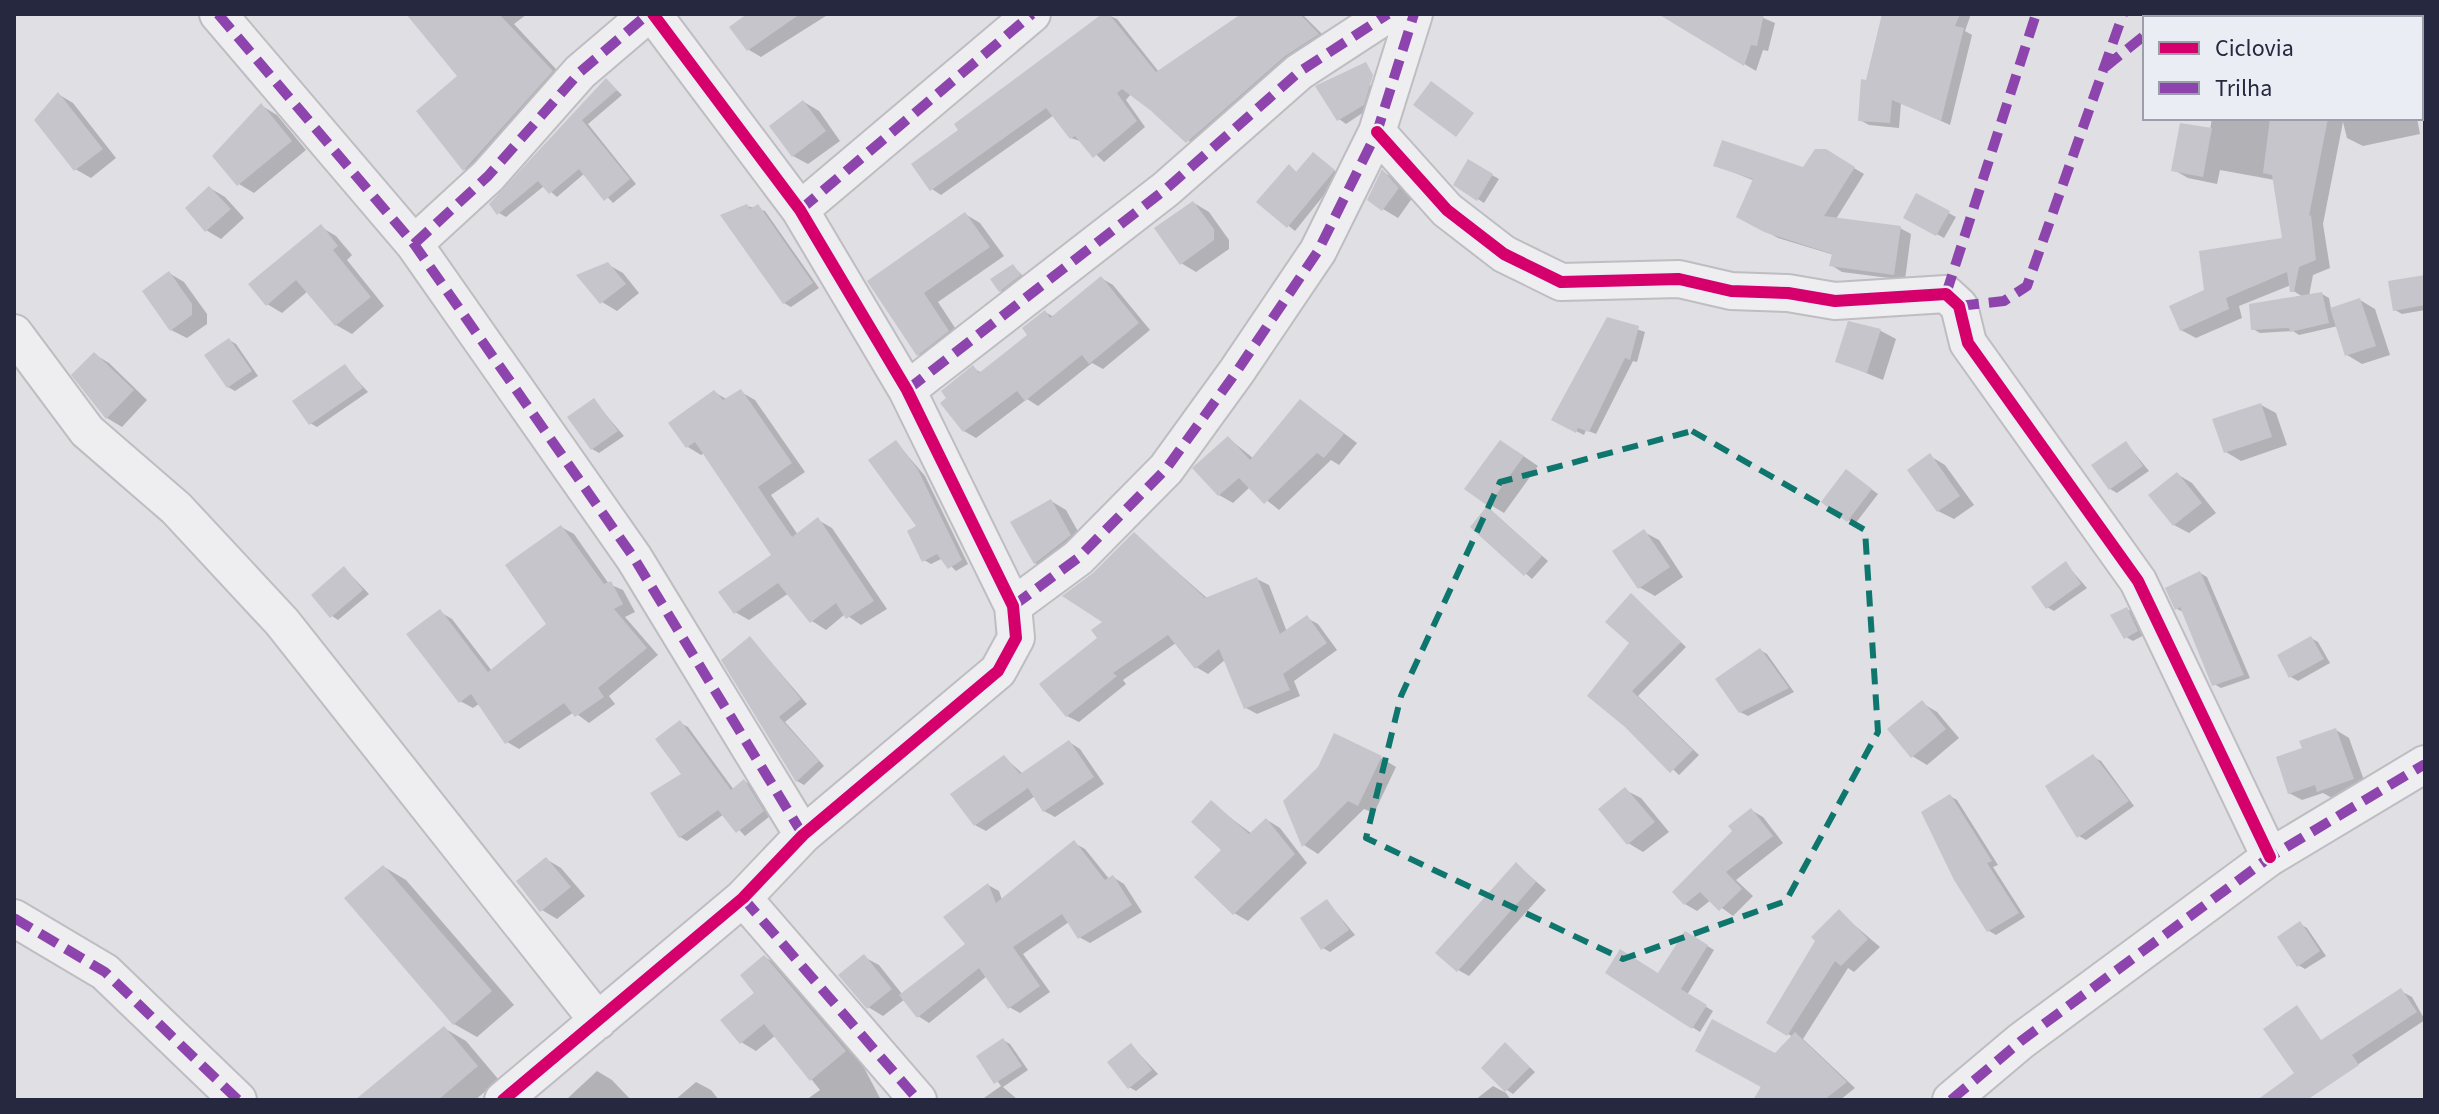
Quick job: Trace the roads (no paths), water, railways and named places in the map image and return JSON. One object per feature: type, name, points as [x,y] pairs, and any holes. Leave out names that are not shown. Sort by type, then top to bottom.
[{"type":"street","points":[[218,14],[414,244],[634,558],[803,835]]},
{"type":"street","points":[[414,244],[488,176],[580,72],[651,14],[800,210],[907,390],[1013,606],[1016,638],[998,671],[803,835],[743,898],[598,1021],[516,1097]]},
{"type":"street","points":[[800,210],[1032,14]]},
{"type":"street","points":[[907,390],[1166,189],[1299,72],[1388,14]]},
{"type":"street","points":[[1013,606],[1078,558],[1166,469],[1237,371],[1318,251],[1377,132],[1414,14]]},
{"type":"street","points":[[1377,132],[1447,210],[1504,254],[1561,282],[1679,279],[1731,291],[1788,293],[1835,301],[1946,294],[1959,306],[1968,343],[2138,581],[2270,857]]},
{"type":"street","points":[[14,333],[87,431],[176,508],[282,622],[598,1021]]},
{"type":"street","points":[[1951,1100],[2021,1041],[2270,857],[2425,764]]},
{"type":"street","points":[[743,898],[918,1100]]},
{"type":"street","points":[[14,918],[105,972],[238,1100]]}]
